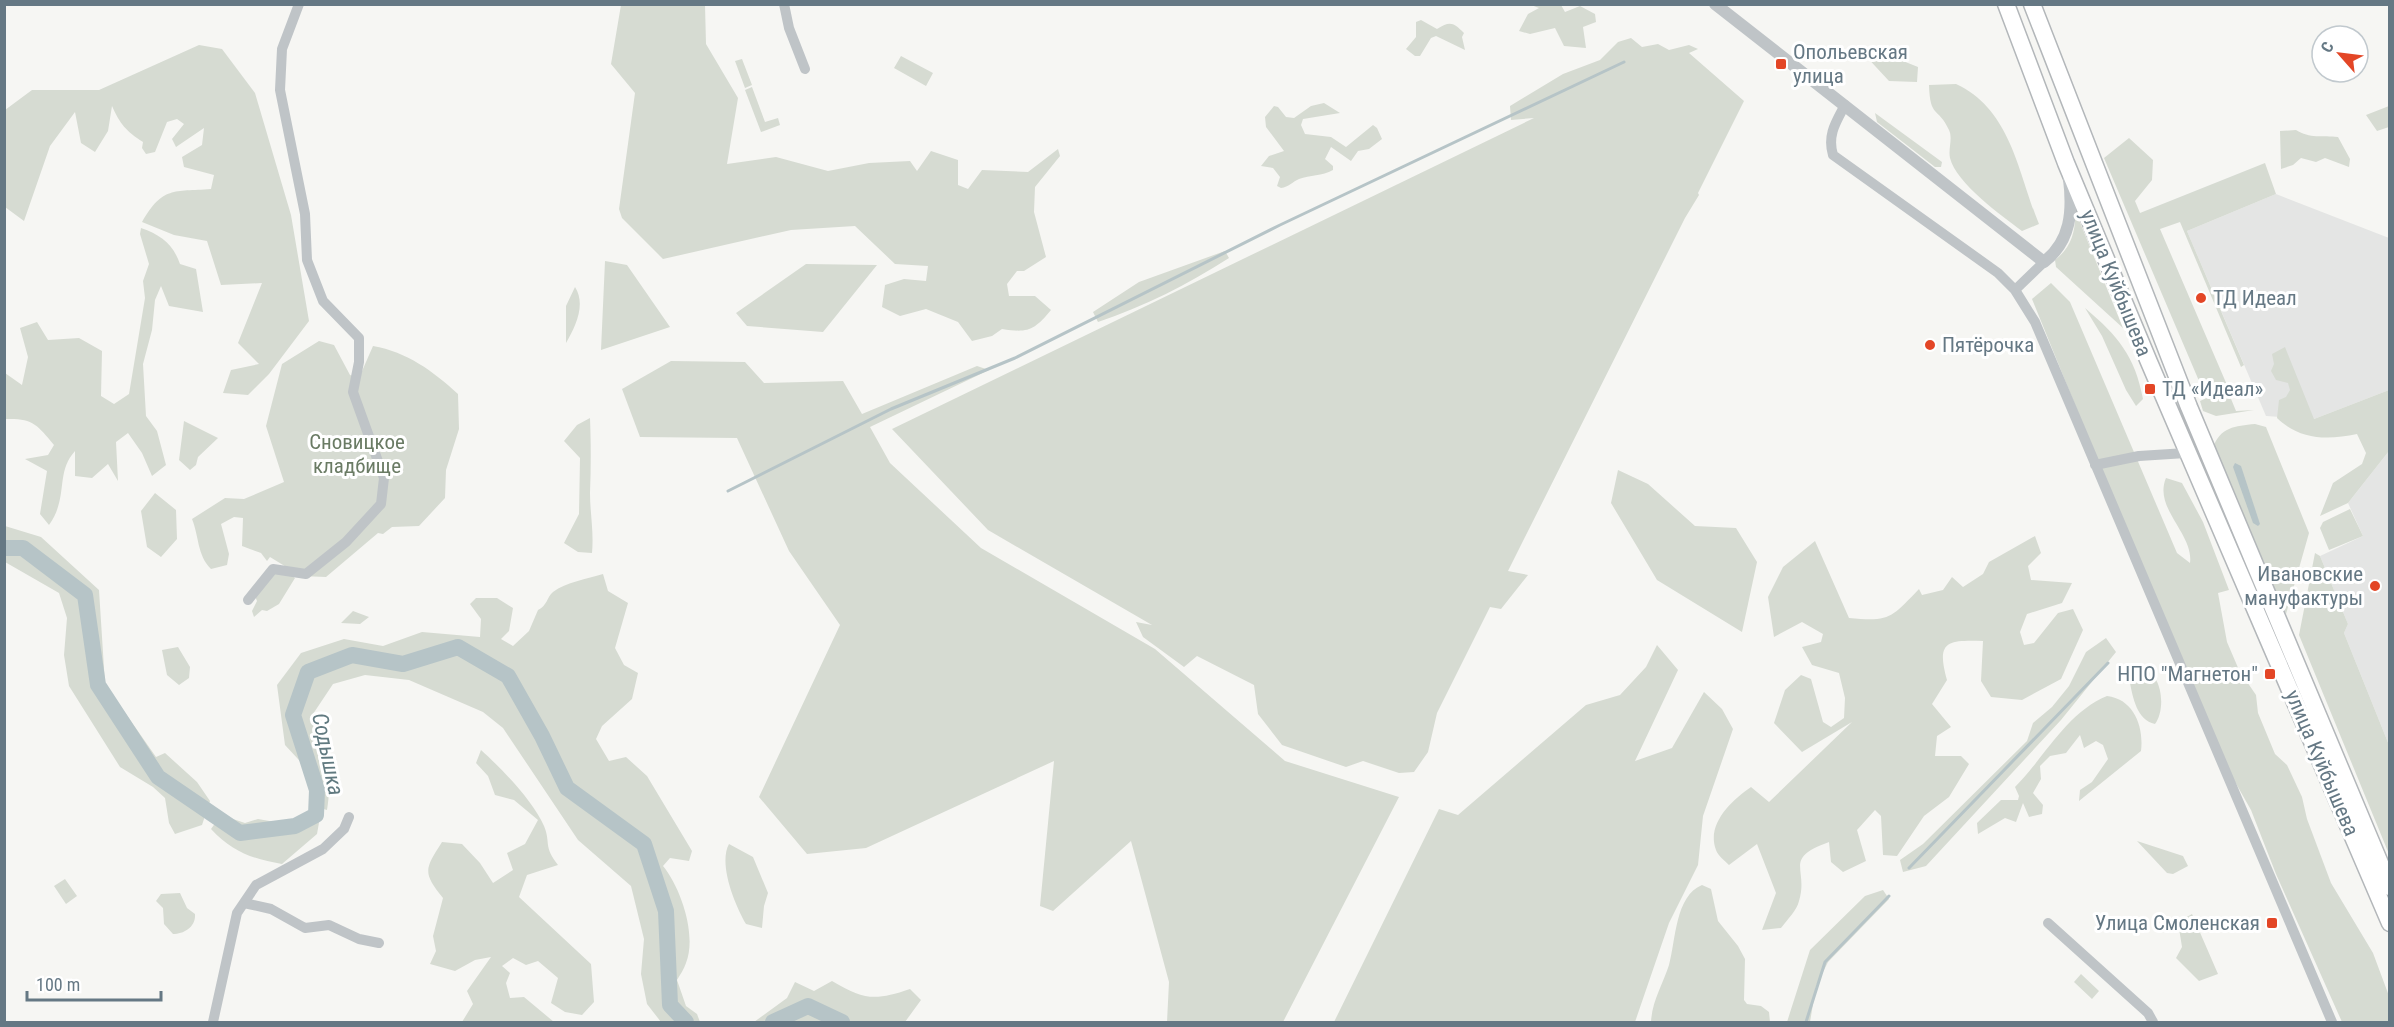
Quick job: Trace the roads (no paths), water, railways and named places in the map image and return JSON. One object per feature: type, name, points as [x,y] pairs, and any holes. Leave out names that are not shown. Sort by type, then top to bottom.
[{"type":"highway","name":"улица Куйбышева","points":[[2006,4],[2066,163],[2186,453],[2266,630],[2390,923]]},
{"type":"highway","name":"улица Куйбышева","points":[[2032,4],[2188,407],[2390,887]]},
{"type":"street","points":[[248,600],[273,569],[306,574],[346,542],[381,504],[384,478],[353,392],[359,362],[359,338],[323,301],[307,260],[305,214],[280,90],[282,50],[299,4]]},
{"type":"street","points":[[784,4],[789,28],[805,69]]},
{"type":"street","points":[[1715,4],[2044,262]]},
{"type":"street","points":[[1845,105],[1832,129],[1830,145],[1833,155],[1989,267],[2015,290],[2035,322],[2332,1023]]},
{"type":"street","points":[[2015,290],[2055,254],[2064,241],[2069,227],[2070,187],[2066,163]]},
{"type":"street","points":[[2095,465],[2139,456],[2186,453]]},
{"type":"street","points":[[213,1023],[237,913],[256,885],[323,849],[344,829],[350,817]]},
{"type":"street","points":[[244,903],[271,909],[305,928],[328,925],[359,939],[379,944]]},
{"type":"street","points":[[2048,923],[2148,1012],[2153,1023]]},
{"type":"waterway","points":[[728,491],[891,409],[1015,358],[1280,225],[1624,62]]},
{"type":"waterway","name":"Содышка","points":[[4,548],[23,548],[85,595],[98,685],[158,777],[240,833],[295,826],[316,815],[317,790],[293,715],[308,672],[352,655],[403,664],[458,647],[508,676],[542,736],[567,788],[644,844],[666,911],[670,1005],[686,1022]]},
{"type":"waterway","points":[[1909,868],[2108,663]]},
{"type":"waterway","points":[[1806,1022],[1825,962],[1889,896]]},
{"type":"waterway","name":"Содышка","points":[[773,1022],[808,1006],[842,1022]]},
{"type":"place","name":"Опольевская улица","points":[[1781,64]]},
{"type":"place","name":"ТД Идеал","points":[[2201,298]]},
{"type":"place","name":"Пятёрочка","points":[[1930,345]]},
{"type":"place","name":"ТД «Идеал»","points":[[2150,389]]},
{"type":"place","name":"Ивановские мануфактуры","points":[[2375,586]]},
{"type":"place","name":"НПО \"Магнетон\"","points":[[2270,674]]},
{"type":"place","name":"Улица Смоленская","points":[[2272,923]]},
{"type":"park label","name":"Сновицкое кладбище","points":[[357,454]]}]
